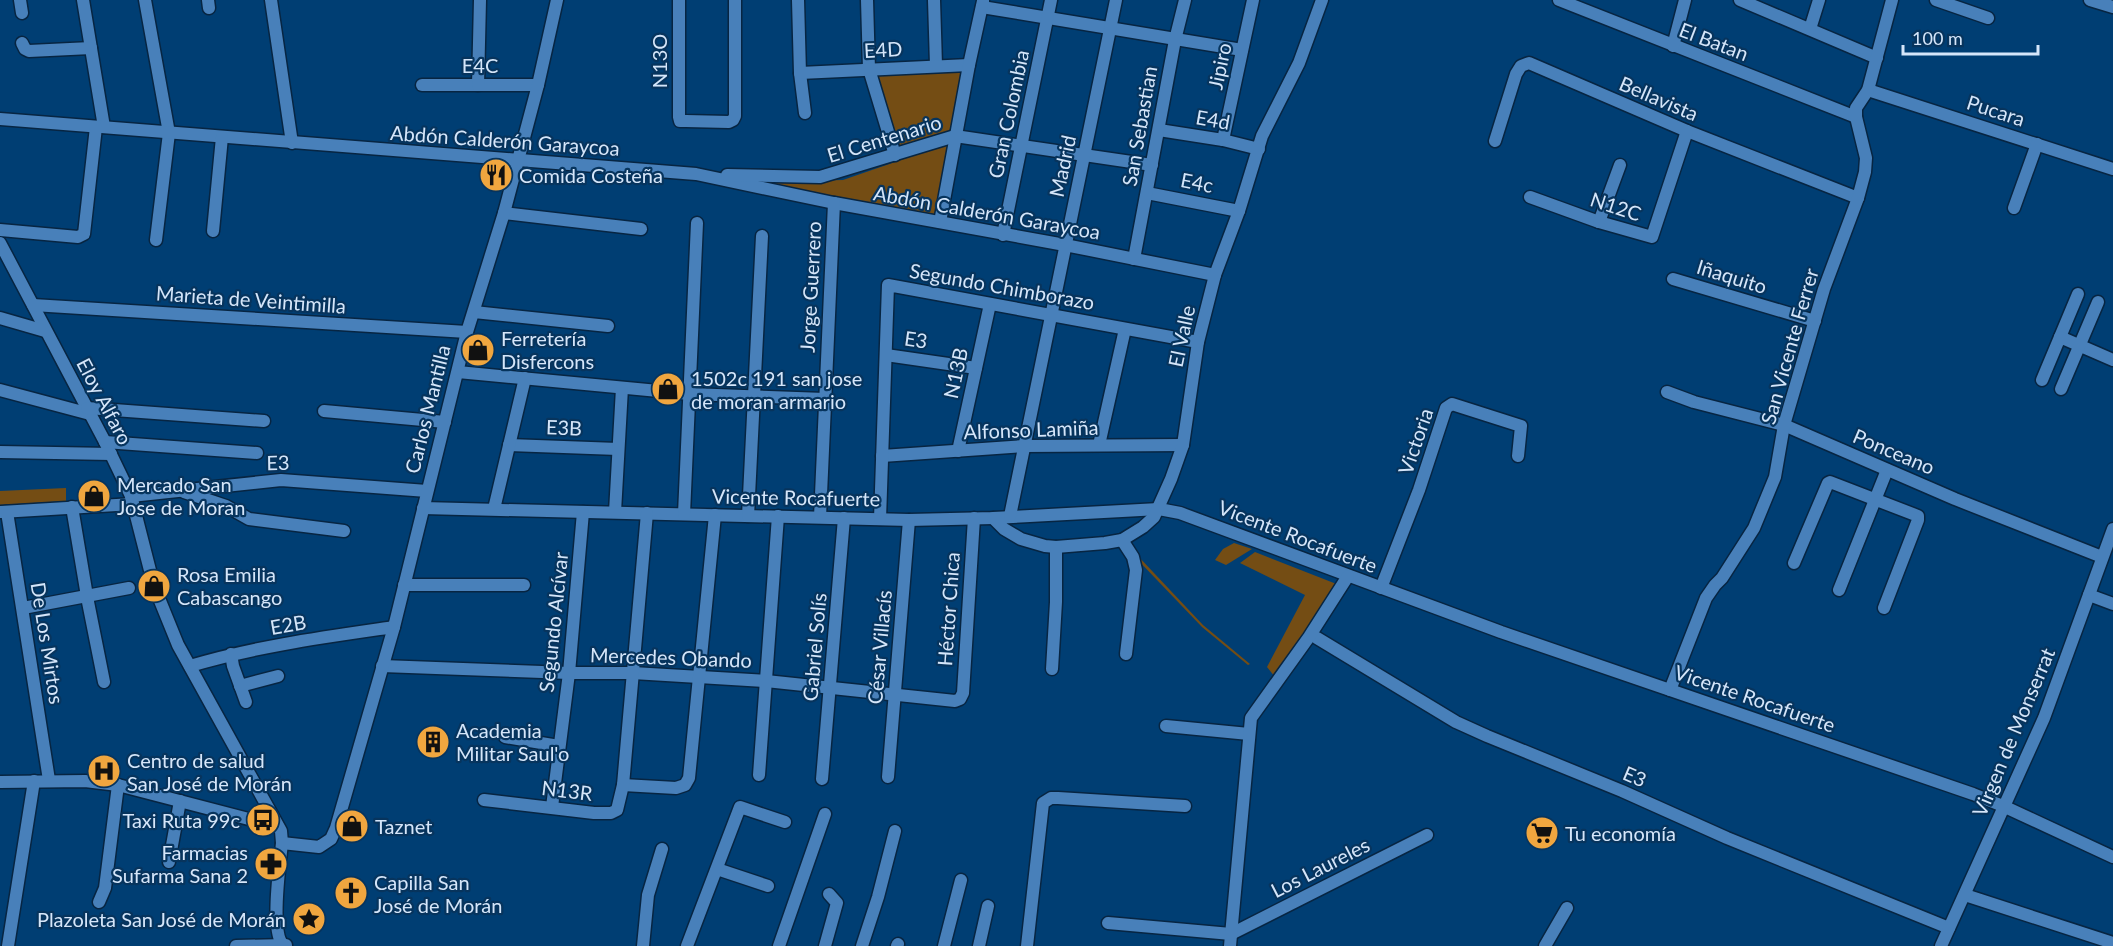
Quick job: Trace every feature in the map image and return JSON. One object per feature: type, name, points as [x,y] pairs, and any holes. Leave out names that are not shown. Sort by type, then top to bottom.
[{"type":"street","points":[[0,230],[78,237],[84,234],[100,127],[83,0]]},
{"type":"street","points":[[145,0],[169,133],[156,240]]},
{"type":"street","points":[[271,0],[292,143]]},
{"type":"street","points":[[478,85],[480,0]]},
{"type":"street","name":"Carlos Mantilla","points":[[282,843],[319,847],[331,838],[336,828],[394,627],[467,332],[504,213],[538,85],[557,0]]},
{"type":"street","name":"N13O","points":[[679,0],[680,121],[733,120],[735,116],[735,0]]},
{"type":"street","points":[[798,0],[800,73],[805,113]]},
{"type":"street","points":[[867,0],[869,69],[895,155]]},
{"type":"street","points":[[934,0],[936,65]]},
{"type":"street","name":"Gran Colombia","points":[[1003,235],[1052,0]]},
{"type":"street","name":"Madrid","points":[[1010,516],[1116,0]]},
{"type":"street","name":"San Sebastian","points":[[1134,259],[1160,130],[1175,40],[1185,0]]},
{"type":"street","name":"Jipiro","points":[[1223,140],[1253,0]]},
{"type":"street","name":"El Valle","points":[[993,518],[1004,529],[1021,539],[1038,545],[1056,547],[1122,540],[1149,522],[1159,509],[1183,446],[1198,342],[1215,275],[1239,211],[1262,136],[1299,63],[1322,0]]},
{"type":"street","name":"El Batan","points":[[1558,0],[1584,5],[1673,46],[1856,117]]},
{"type":"street","points":[[1673,46],[1685,0]]},
{"type":"street","points":[[1810,29],[1819,0]]},
{"type":"street","points":[[1856,117],[1856,108],[1868,90],[1893,0]]},
{"type":"street","points":[[1936,0],[1988,18]]},
{"type":"street","points":[[2090,0],[2113,8]]},
{"type":"street","points":[[1747,2],[1877,58]]},
{"type":"street","points":[[940,222],[969,64],[983,3],[1048,17],[1242,50]]},
{"type":"street","points":[[22,43],[29,51],[91,48]]},
{"type":"street","name":"Bellavista","points":[[1495,141],[1516,74],[1526,63],[1687,131],[1858,198]]},
{"type":"street","name":"E4D","points":[[800,73],[969,64]]},
{"type":"street","name":"E4C","points":[[422,85],[538,85]]},
{"type":"street","name":"Pucara","points":[[1868,90],[2113,169]]},
{"type":"street","name":"San Vicente Ferrer","points":[[1670,690],[1706,598],[1714,585],[1722,578],[1754,528],[1775,477],[1784,425],[1824,288],[1858,198],[1865,172],[1866,158],[1856,117]]},
{"type":"street","name":"Abdón Calderón Garaycoa","points":[[0,119],[696,174],[834,203],[1215,275]]},
{"type":"street","name":"E4d","points":[[1160,130],[1223,140],[1259,149]]},
{"type":"street","name":"N12C","points":[[1530,197],[1649,238],[1654,236],[1687,131]]},
{"type":"street","name":"El Centenario","points":[[696,174],[820,177],[955,136],[1152,165]]},
{"type":"street","points":[[213,231],[222,137]]},
{"type":"street","points":[[2014,208],[2037,144]]},
{"type":"street","points":[[1599,222],[1620,165]]},
{"type":"street","name":"E4c","points":[[1147,192],[1239,211]]},
{"type":"street","name":"Jorge Guerrero","points":[[820,517],[834,203]]},
{"type":"street","points":[[504,213],[641,229]]},
{"type":"street","points":[[684,514],[697,222]]},
{"type":"street","points":[[748,516],[762,236]]},
{"type":"street","name":"Eloy Alfaro","points":[[1,246],[111,454],[132,500],[154,586],[170,627],[282,834],[282,843]]},
{"type":"street","name":"Iñaquito","points":[[1673,279],[1815,321]]},
{"type":"street","name":"Segundo Chimborazo","points":[[880,519],[888,285],[1198,342]]},
{"type":"street","points":[[2042,380],[2078,294]]},
{"type":"street","points":[[2061,389],[2098,302]]},
{"type":"street","name":"N13B","points":[[958,450],[990,304]]},
{"type":"street","name":"Marieta de Veintimilla","points":[[33,305],[467,332]]},
{"type":"street","points":[[474,312],[608,326]]},
{"type":"street","points":[[0,318],[45,331]]},
{"type":"street","points":[[1099,445],[1125,329]]},
{"type":"street","points":[[2060,337],[2113,360]]},
{"type":"street","name":"E3","points":[[886,354],[976,368]]},
{"type":"street","points":[[458,372],[690,394],[825,399]]},
{"type":"street","points":[[494,510],[525,378]]},
{"type":"street","points":[[615,513],[622,388]]},
{"type":"street","points":[[0,390],[89,411],[264,420]]},
{"type":"street","name":"Ponceano","points":[[1667,392],[1694,402],[1784,425],[1955,499],[2102,557]]},
{"type":"street","name":"Victoria","points":[[1381,588],[1449,405],[1452,404],[1521,426],[1518,456]]},
{"type":"street","points":[[324,411],[445,422]]},
{"type":"street","points":[[105,442],[257,453]]},
{"type":"street","name":"E3B","points":[[510,445],[618,449]]},
{"type":"street","name":"Alfonso Lamiña","points":[[882,456],[1024,447],[1183,446]]},
{"type":"street","points":[[0,452],[111,454]]},
{"type":"street","points":[[1839,590],[1887,470]]},
{"type":"street","name":"E3","points":[[3,512],[72,507],[132,500],[180,490],[281,480],[427,491]]},
{"type":"street","points":[[1794,563],[1830,482],[1918,516],[1884,608]]},
{"type":"street","points":[[180,490],[226,506],[249,519],[344,531]]},
{"type":"street","points":[[72,507],[104,682]]},
{"type":"street","name":"Vicente Rocafuerte","points":[[423,508],[909,520],[1159,509],[1204,520],[1501,632],[2003,806],[2113,857]]},
{"type":"street","name":"De Los Mirtos","points":[[3,512],[23,608],[49,780]]},
{"type":"street","name":"Segundo Alcívar","points":[[552,807],[569,673],[584,512]]},
{"type":"street","points":[[647,513],[623,784],[676,788],[687,783],[691,769],[715,515]]},
{"type":"street","points":[[759,775],[778,516]]},
{"type":"street","name":"Gabriel Solís","points":[[822,778],[844,518]]},
{"type":"street","name":"Héctor Chica","points":[[958,700],[963,693],[974,518]]},
{"type":"street","name":"César Villacís","points":[[888,777],[909,520]]},
{"type":"street","name":"Virgen de Monserrat","points":[[1941,946],[2044,718],[2113,529]]},
{"type":"street","points":[[1122,540],[1133,557],[1136,570],[1126,654]]},
{"type":"street","points":[[1052,669],[1056,602],[1056,547]]},
{"type":"street","points":[[1108,923],[1230,940],[1251,718],[1309,638],[1348,576]]},
{"type":"street","points":[[404,585],[524,585]]},
{"type":"street","points":[[23,608],[129,588]]},
{"type":"street","points":[[2089,595],[2113,604]]},
{"type":"street","name":"E2B","points":[[190,666],[231,654],[293,642],[394,627]]},
{"type":"street","name":"E3","points":[[1317,638],[1456,722],[1622,791],[1727,838],[1949,928]]},
{"type":"street","points":[[231,654],[246,702]]},
{"type":"street","name":"Mercedes Obando","points":[[382,666],[633,673],[766,681],[948,701],[958,700]]},
{"type":"street","points":[[240,686],[278,676]]},
{"type":"street","points":[[1166,726],[1249,734]]},
{"type":"street","points":[[505,737],[559,746]]},
{"type":"street","points":[[0,782],[49,780],[118,785],[264,823],[275,823]]},
{"type":"street","points":[[8,946],[34,781]]},
{"type":"street","name":"N13R","points":[[484,800],[594,813],[614,813],[619,807],[623,784]]},
{"type":"street","points":[[99,902],[105,888],[118,785]]},
{"type":"street","points":[[1027,946],[1043,803],[1051,798],[1058,798],[1185,806]]},
{"type":"street","points":[[169,862],[180,801]]},
{"type":"street","points":[[687,946],[740,807],[785,822]]},
{"type":"street","points":[[779,946],[825,814]]},
{"type":"street","points":[[862,946],[878,897],[895,831]]},
{"type":"street","name":"Los Laureles","points":[[1230,940],[1427,835]]},
{"type":"street","points":[[282,843],[277,934],[286,945]]},
{"type":"street","points":[[643,946],[648,895],[662,849]]},
{"type":"street","points":[[717,869],[768,886]]},
{"type":"street","points":[[944,946],[962,880]]},
{"type":"street","points":[[825,946],[837,903],[829,894]]},
{"type":"street","points":[[1965,895],[2112,944]]},
{"type":"street","points":[[979,946],[988,906]]},
{"type":"street","points":[[1545,946],[1567,908]]},
{"type":"street","points":[[236,946],[286,945]]},
{"type":"shaded area","points":[[964,69],[951,132],[896,150],[873,72]]},
{"type":"shaded area","points":[[950,143],[935,216],[833,198],[763,182],[843,180]]},
{"type":"shaded area","points":[[66,488],[66,501],[0,505],[0,491]]},
{"type":"shaded area","points":[[1234,543],[1252,549],[1226,565],[1215,560],[1223,549]]},
{"type":"shaded area","points":[[1255,552],[1339,585],[1278,681],[1267,667],[1305,595],[1240,563]]},
{"type":"shaded area","points":[[1137,555],[1203,625],[1250,664],[1248,665],[1202,627],[1135,557]]},
{"type":"place","name":"Comida Costeña","points":[[496,175]]},
{"type":"place","name":"Ferretería Disfercons","points":[[478,350]]},
{"type":"place","name":"1502c 191 san jose de moran armario","points":[[668,389]]},
{"type":"place","name":"Mercado San Jose de Moran","points":[[94,496]]},
{"type":"place","name":"Rosa Emilia Cabascango","points":[[154,586]]},
{"type":"place","name":"Academia Militar Saul'o","points":[[433,742]]},
{"type":"place","name":"Centro de salud San José de Morán","points":[[104,771]]},
{"type":"place","name":"Taxi Ruta 99c","points":[[263,820]]},
{"type":"place","name":"Taznet","points":[[352,826]]},
{"type":"place","name":"Tu economía","points":[[1542,833]]},
{"type":"place","name":"Farmacias Sufarma Sana 2","points":[[271,864]]},
{"type":"place","name":"Capilla San José de Morán","points":[[351,893]]},
{"type":"place","name":"Plazoleta San José de Morán","points":[[309,919]]}]
